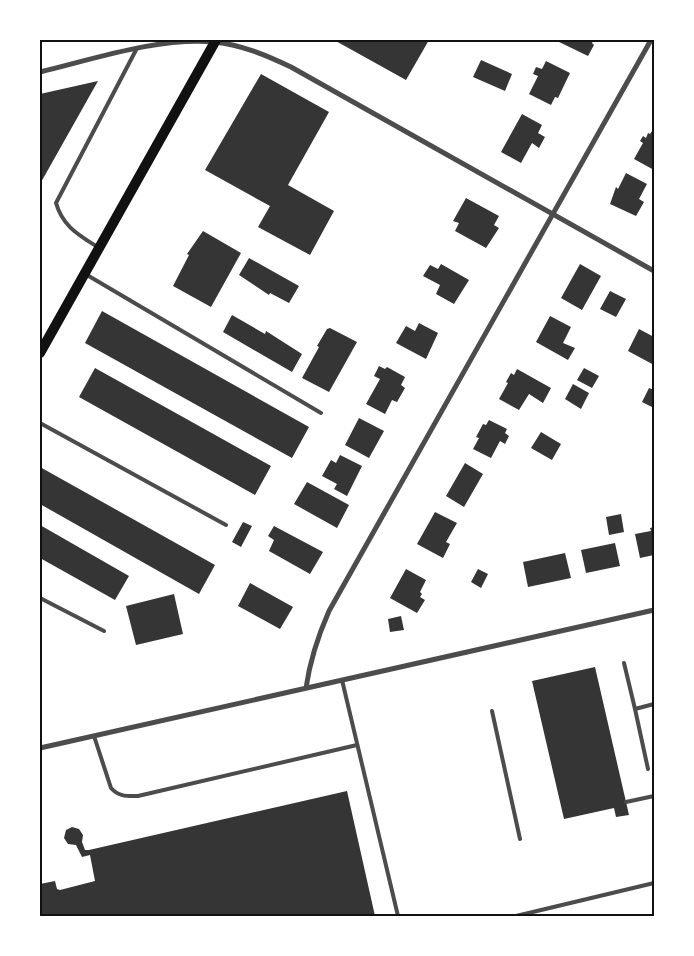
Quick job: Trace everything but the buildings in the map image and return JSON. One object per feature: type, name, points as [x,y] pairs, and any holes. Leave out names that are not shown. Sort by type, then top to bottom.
[{"type":"main road","points":[[40,353],[215,41]]},
{"type":"street","points":[[306,688],[317,637],[329,611],[651,40]]},
{"type":"street","points":[[40,72],[136,50],[159,42],[215,41],[243,48],[291,67],[654,271]]},
{"type":"street","points":[[40,748],[654,610]]},
{"type":"lane","points":[[99,248],[68,228],[60,216],[56,203],[136,50]]},
{"type":"lane","points":[[85,274],[321,413]]},
{"type":"lane","points":[[40,423],[226,525]]},
{"type":"lane","points":[[40,598],[104,631]]},
{"type":"lane","points":[[624,664],[648,769]]},
{"type":"lane","points":[[342,680],[398,916]]},
{"type":"lane","points":[[635,709],[654,704]]},
{"type":"lane","points":[[492,711],[520,839]]},
{"type":"lane","points":[[94,736],[111,788],[116,794],[124,796],[138,796],[357,745]]},
{"type":"lane","points":[[626,802],[654,796]]},
{"type":"lane","points":[[516,916],[654,883]]}]
